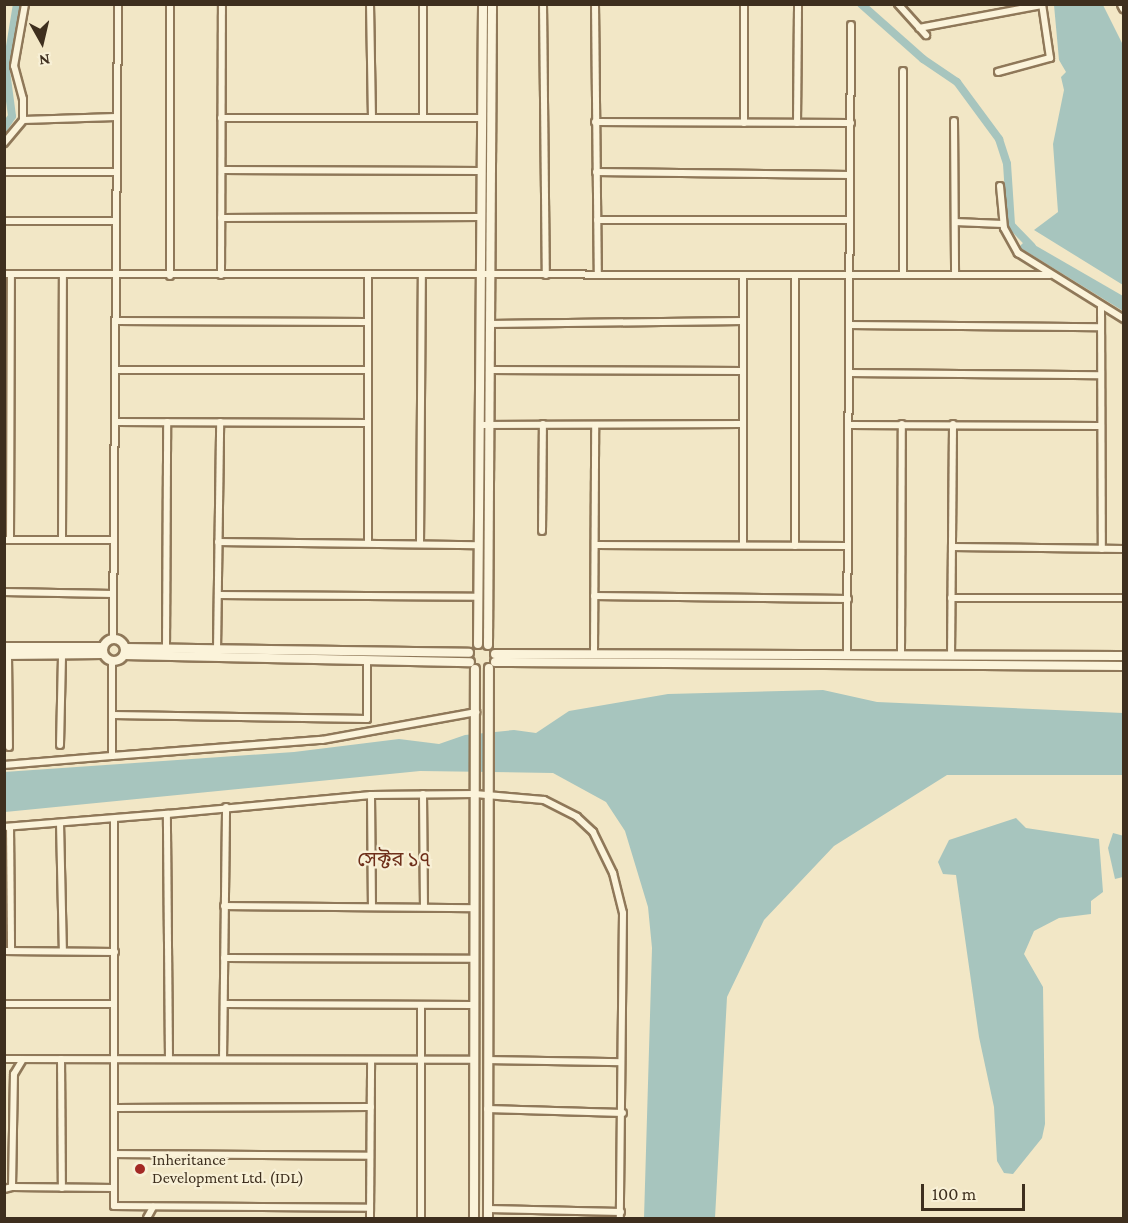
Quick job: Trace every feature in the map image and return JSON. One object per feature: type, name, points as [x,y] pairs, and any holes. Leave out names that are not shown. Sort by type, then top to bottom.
[{"type":"street","points":[[4,143],[23,120],[23,99],[14,66],[25,4]]},
{"type":"street","points":[[6,652],[62,654],[103,651],[113,639],[117,370],[115,172],[118,4]]},
{"type":"street","points":[[170,4],[170,276]]},
{"type":"street","points":[[221,276],[222,4]]},
{"type":"street","points":[[370,4],[372,117]]},
{"type":"street","points":[[423,4],[423,118]]},
{"type":"street","points":[[474,1218],[476,712],[471,661],[478,644],[479,597],[483,4]]},
{"type":"street","points":[[488,1218],[488,712],[493,662],[488,645],[492,4]]},
{"type":"street","points":[[543,4],[546,275]]},
{"type":"street","points":[[595,4],[598,275]]},
{"type":"street","points":[[744,4],[744,123]]},
{"type":"street","points":[[797,123],[798,4]]},
{"type":"street","points":[[898,4],[926,35]]},
{"type":"street","points":[[919,28],[1042,5],[1050,58],[998,72]]},
{"type":"street","points":[[847,655],[851,25]]},
{"type":"street","points":[[903,71],[903,275]]},
{"type":"street","points":[[23,120],[116,117]]},
{"type":"street","points":[[221,118],[482,118]]},
{"type":"street","points":[[954,121],[955,275]]},
{"type":"street","points":[[595,123],[851,123]]},
{"type":"street","points":[[222,170],[482,171]]},
{"type":"street","points":[[4,172],[115,172]]},
{"type":"street","points":[[596,172],[850,175]]},
{"type":"street","points":[[1000,186],[1003,224],[1018,254],[1124,319]]},
{"type":"street","points":[[221,218],[482,217]]},
{"type":"street","points":[[4,220],[115,221]]},
{"type":"street","points":[[597,220],[850,220]]},
{"type":"street","points":[[955,222],[1003,224]]},
{"type":"street","points":[[114,540],[8,540],[8,274],[170,276],[1050,275]]},
{"type":"street","points":[[62,540],[63,275]]},
{"type":"street","points":[[368,275],[368,543]]},
{"type":"street","points":[[743,275],[743,544]]},
{"type":"street","points":[[795,275],[795,546]]},
{"type":"street","points":[[420,544],[422,276]]},
{"type":"street","points":[[1101,307],[1102,549]]},
{"type":"street","points":[[116,321],[368,322]]},
{"type":"street","points":[[490,324],[743,321]]},
{"type":"street","points":[[849,325],[1101,327]]},
{"type":"street","points":[[117,370],[368,370]]},
{"type":"street","points":[[489,370],[743,371]]},
{"type":"street","points":[[849,373],[1101,375]]},
{"type":"street","points":[[116,422],[368,423]]},
{"type":"street","points":[[166,649],[167,422]]},
{"type":"street","points":[[217,650],[220,422]]},
{"type":"street","points":[[542,531],[543,424]]},
{"type":"street","points":[[480,425],[742,424]]},
{"type":"street","points":[[901,656],[902,424]]},
{"type":"street","points":[[951,656],[953,424]]},
{"type":"street","points":[[594,654],[596,425]]},
{"type":"street","points":[[849,425],[1101,426]]},
{"type":"street","points":[[218,542],[478,545]]},
{"type":"street","points":[[595,545],[848,546]]},
{"type":"street","points":[[952,547],[1124,549]]},
{"type":"street","points":[[4,592],[113,594]]},
{"type":"street","points":[[218,595],[479,597]]},
{"type":"street","points":[[594,596],[848,599]]},
{"type":"street","points":[[951,598],[1124,598]]},
{"type":"street","points":[[113,639],[125,652],[471,661]]},
{"type":"street","points":[[478,644],[488,645]]},
{"type":"street","points":[[112,661],[125,652],[166,649],[493,662],[1124,666]]},
{"type":"street","points":[[6,652],[103,651],[112,661],[112,756]]},
{"type":"street","points":[[6,652],[9,747]]},
{"type":"street","points":[[60,745],[62,654]]},
{"type":"street","points":[[493,662],[594,654],[1124,656]]},
{"type":"street","points":[[113,715],[367,718],[367,660]]},
{"type":"street","points":[[4,765],[322,740],[476,712]]},
{"type":"street","points":[[114,952],[8,951],[7,827],[114,820],[226,807],[371,795],[475,792],[488,792],[555,804],[585,823],[600,842],[618,888],[625,927],[620,1215],[488,1209]]},
{"type":"street","points":[[423,794],[424,906]]},
{"type":"street","points":[[371,795],[372,906]]},
{"type":"street","points":[[223,1059],[226,807]]},
{"type":"street","points":[[167,814],[169,1059]]},
{"type":"street","points":[[114,820],[114,1206],[226,1209],[370,1208]]},
{"type":"street","points":[[60,823],[63,951]]},
{"type":"street","points":[[224,906],[475,908]]},
{"type":"street","points":[[224,958],[474,959]]},
{"type":"street","points":[[4,1004],[114,1004]]},
{"type":"street","points":[[224,1004],[475,1005]]},
{"type":"street","points":[[421,1006],[421,1218]]},
{"type":"street","points":[[4,1059],[475,1060]]},
{"type":"street","points":[[12,1187],[14,1074],[23,1059]]},
{"type":"street","points":[[61,1059],[62,1188]]},
{"type":"street","points":[[370,1218],[371,1060]]},
{"type":"street","points":[[488,1060],[621,1062]]},
{"type":"street","points":[[115,1108],[370,1107]]},
{"type":"street","points":[[487,1109],[623,1113]]},
{"type":"street","points":[[114,1154],[370,1156]]},
{"type":"street","points":[[4,1189],[12,1187],[114,1188]]},
{"type":"street","points":[[147,1218],[153,1207]]},
{"type":"street","points":[[226,1209],[226,1218]]},
{"type":"water","points":[[1054,5],[1103,5],[1123,45],[1123,285],[1034,230],[1058,212],[1053,144],[1064,90],[1061,77],[1066,72],[1059,60]]},
{"type":"water","points":[[1026,240],[1123,296],[1123,311],[1019,247]]},
{"type":"water","points":[[823,690],[877,702],[1123,713],[1123,775],[947,775],[834,846],[764,920],[727,997],[715,1218],[644,1218],[652,948],[648,907],[625,831],[606,802],[553,773],[420,771],[5,812],[4,772],[294,752],[399,739],[439,744],[465,735],[514,730],[536,733],[569,711],[668,694]]},
{"type":"water","points":[[1016,818],[1026,828],[1099,839],[1103,892],[1091,901],[1091,914],[1059,918],[1034,931],[1024,954],[1043,987],[1045,1124],[1042,1138],[1013,1174],[1004,1173],[997,1161],[994,1107],[979,1037],[956,875],[943,874],[938,862],[949,840]]},
{"type":"water","points":[[1113,833],[1124,836],[1123,877],[1115,879],[1108,848]]},
{"type":"waterway","points":[[4,128],[12,116],[6,71],[17,4]]},
{"type":"waterway","points":[[861,4],[923,59],[957,82],[999,139],[1007,164],[1011,225],[1032,247]]},
{"type":"place","name":"Inheritance Development Ltd. (IDL)","points":[[140,1169]]},
{"type":"district","name":"সেক্টর ১৭","points":[[394,859]]}]
